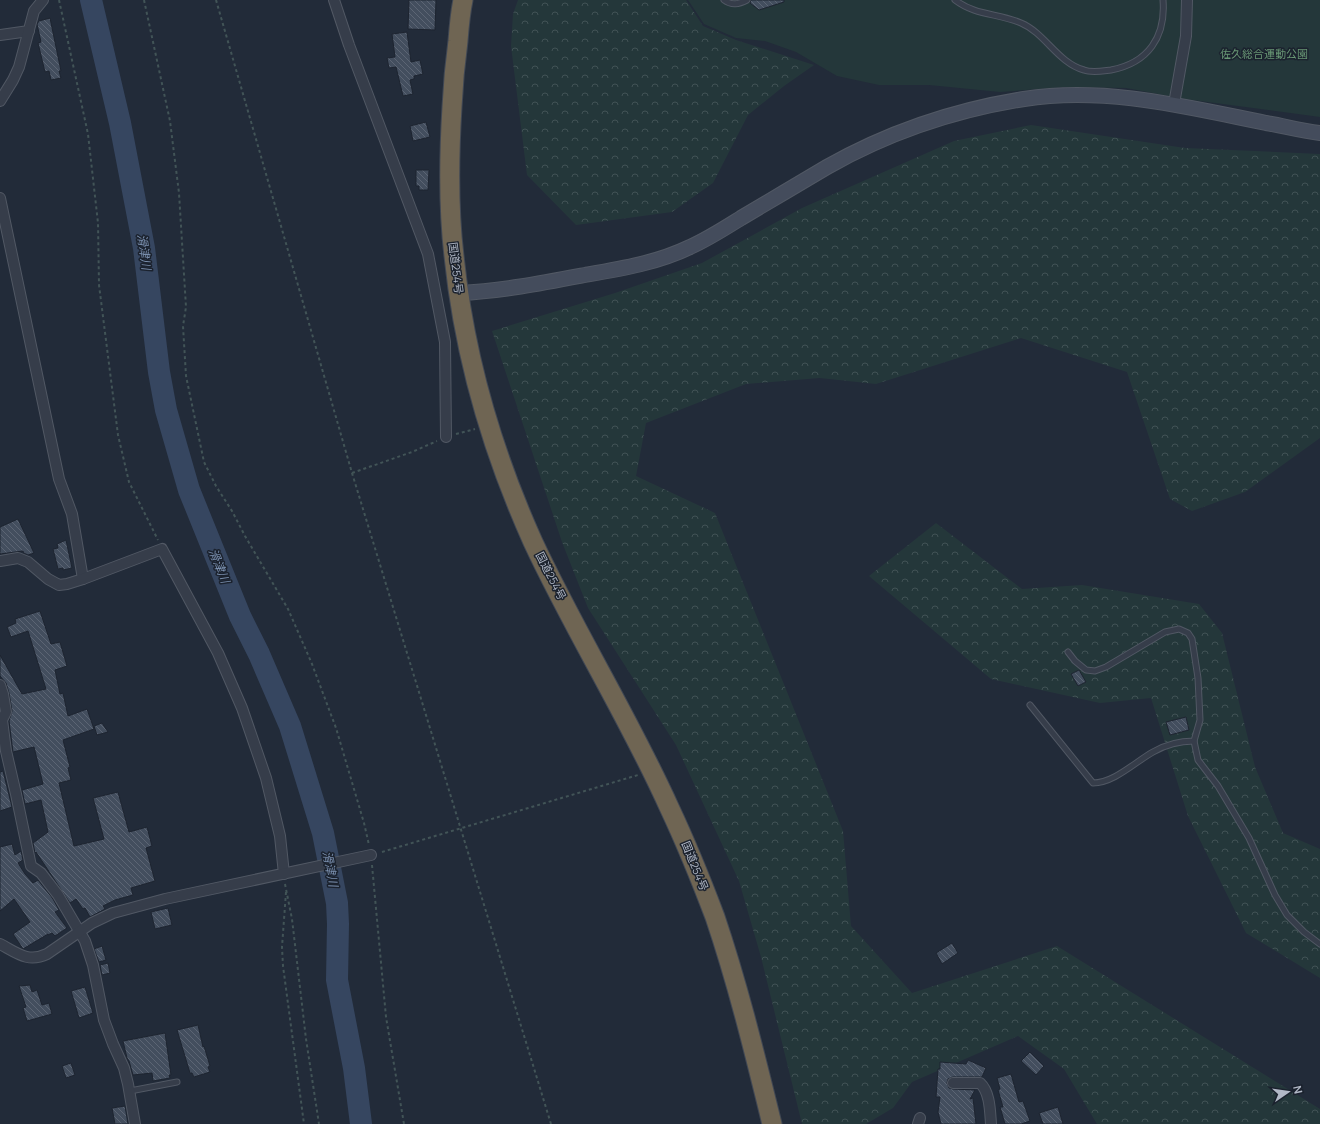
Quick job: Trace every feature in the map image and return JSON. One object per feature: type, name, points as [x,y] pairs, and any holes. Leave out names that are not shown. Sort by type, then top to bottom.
[{"type":"highway","name":"国道254号","points":[[463,0],[454,74],[450,144],[452,227],[459,293],[472,359],[488,425],[498,457],[511,490],[550,577],[652,771],[698,873],[714,917],[742,1007],[772,1124]]},
{"type":"street","points":[[0,100],[13,80],[19,67],[34,11],[42,0]]},
{"type":"street","points":[[334,0],[349,45],[428,254],[445,342],[446,437]]},
{"type":"street","points":[[1174,104],[1186,36],[1187,0]]},
{"type":"street","points":[[0,35],[29,31]]},
{"type":"street","points":[[459,293],[522,287],[657,260],[690,247],[720,231],[828,166],[900,131],[956,113],[993,105],[1048,96],[1121,98],[1174,104],[1320,133]]},
{"type":"street","points":[[0,198],[59,479],[72,514],[82,579]]},
{"type":"street","points":[[0,561],[18,558],[28,562],[48,579],[59,584],[67,584],[162,549],[218,653],[242,708],[266,778],[280,836],[286,874]]},
{"type":"street","points":[[0,685],[4,694],[6,712],[2,720],[3,751],[16,794],[31,866],[42,873],[54,889],[85,941],[93,965],[104,1020],[112,1044],[124,1068],[130,1090],[136,1124]]},
{"type":"street","points":[[0,944],[26,958],[39,958],[102,917],[120,910],[369,855]]},
{"type":"street","points":[[954,1083],[980,1083],[985,1087],[991,1124]]},
{"type":"lane","points":[[724,0],[734,4],[741,4],[747,0]]},
{"type":"lane","points":[[955,0],[978,12],[1022,23],[1038,34],[1068,62],[1083,70],[1098,72],[1123,67],[1133,63],[1151,48],[1163,20],[1163,0]]},
{"type":"lane","points":[[1068,652],[1075,661],[1086,670],[1095,671],[1165,632],[1179,629],[1188,633],[1192,639],[1199,685],[1200,720],[1194,741],[1198,760],[1218,786],[1249,838],[1281,905],[1304,932],[1320,944]]},
{"type":"lane","points":[[1030,705],[1093,782],[1106,781],[1154,752],[1181,741],[1194,741]]},
{"type":"lane","points":[[130,1090],[177,1082]]},
{"type":"path","points":[[59,0],[88,134],[98,223],[99,285],[118,434],[129,482],[162,549]]},
{"type":"path","points":[[144,0],[170,128],[179,193],[186,307],[183,326],[186,376],[204,462],[216,486],[288,609],[312,664],[336,728],[364,824],[369,855],[386,1017],[404,1124]]},
{"type":"path","points":[[216,0],[352,473],[551,1124]]},
{"type":"path","points":[[352,473],[412,452],[446,437],[488,425]]},
{"type":"path","points":[[369,855],[652,771]]},
{"type":"path","points":[[286,874],[282,947],[283,966],[304,1124]]},
{"type":"path","points":[[286,889],[292,919],[306,1039],[319,1124]]},
{"type":"green space","points":[[518,0],[686,0],[703,26],[736,40],[814,65],[784,86],[748,115],[713,183],[672,212],[576,225],[527,175],[511,46],[513,14]]},
{"type":"green space","name":"佐久総合運動公園","points":[[688,0],[1320,0],[1320,117],[1185,99],[1126,88],[1066,87],[1000,92],[929,85],[879,85],[837,76],[796,52],[765,41],[736,38],[704,24]]},
{"type":"green space","points":[[1031,125],[1185,148],[1320,154],[1320,438],[1245,492],[1192,511],[1170,499],[1127,372],[1021,338],[876,384],[820,378],[746,384],[646,423],[636,476],[715,513],[843,831],[851,926],[912,993],[1057,946],[1320,1109],[1320,1124],[1097,1124],[1064,1069],[1018,1036],[912,1082],[893,1108],[866,1124],[802,1124],[761,957],[739,881],[676,745],[588,608],[562,542],[492,331],[615,293],[702,263],[802,208],[954,141]]},
{"type":"green space","points":[[936,523],[1022,589],[1082,585],[1199,604],[1222,633],[1255,767],[1283,833],[1320,849],[1320,978],[1246,933],[1188,816],[1151,698],[1100,703],[991,679],[869,576]]},
{"type":"building","points":[[409,0],[436,0],[435,30],[408,29]]},
{"type":"building","points":[[751,0],[784,0],[784,2],[759,10],[750,3]]},
{"type":"building","points":[[50,18],[61,71],[59,71],[61,78],[51,80],[49,71],[45,72],[38,43],[41,42],[37,24],[39,21]]},
{"type":"building","points":[[407,32],[411,62],[420,60],[423,74],[414,76],[414,79],[410,80],[413,94],[403,96],[396,67],[389,68],[387,58],[395,57],[392,34]]},
{"type":"building","points":[[426,122],[430,137],[413,141],[410,126]]},
{"type":"building","points":[[416,170],[429,170],[428,190],[419,190],[419,186],[416,186]]},
{"type":"building","points":[[18,519],[34,553],[28,555],[23,551],[0,554],[0,527]]},
{"type":"building","points":[[66,540],[72,568],[63,570],[63,568],[58,569],[53,549],[58,548],[57,544]]},
{"type":"building","points":[[40,611],[51,644],[60,642],[67,666],[55,670],[60,694],[63,693],[68,716],[87,709],[94,729],[63,740],[70,767],[68,768],[71,780],[59,783],[74,846],[104,839],[93,798],[118,792],[129,832],[147,827],[152,846],[146,848],[155,881],[131,888],[133,895],[115,900],[103,906],[105,909],[90,917],[85,908],[83,909],[76,899],[70,903],[36,852],[35,853],[33,843],[48,832],[41,800],[25,804],[22,790],[43,784],[34,747],[13,752],[9,721],[12,711],[9,693],[6,683],[0,676],[0,655],[22,694],[46,689],[28,631],[11,637],[7,627],[16,623],[15,619]]},
{"type":"building","points":[[1079,670],[1086,682],[1078,686],[1071,674]]},
{"type":"building","points":[[1186,717],[1189,730],[1170,735],[1166,722]]},
{"type":"building","points":[[102,723],[108,732],[97,735],[94,726]]},
{"type":"building","points":[[3,771],[12,807],[0,811],[0,772]]},
{"type":"building","points":[[12,844],[15,855],[21,851],[23,860],[18,863],[25,874],[33,883],[38,880],[53,899],[59,910],[55,912],[67,928],[55,936],[52,933],[48,934],[23,949],[13,934],[30,922],[14,899],[0,911],[0,847]]},
{"type":"building","points":[[168,908],[172,925],[155,929],[151,912]]},
{"type":"building","points":[[952,943],[958,953],[942,964],[936,953]]},
{"type":"building","points":[[102,946],[106,960],[99,962],[94,949]]},
{"type":"building","points":[[108,963],[110,973],[102,975],[100,965]]},
{"type":"building","points":[[30,985],[32,992],[37,990],[42,1005],[49,1003],[52,1014],[27,1021],[23,1008],[26,1007],[19,986]]},
{"type":"building","points":[[85,987],[93,1013],[79,1018],[71,991]]},
{"type":"building","points":[[198,1025],[203,1047],[204,1046],[210,1066],[208,1067],[210,1072],[194,1077],[192,1073],[190,1073],[177,1030]]},
{"type":"building","points":[[165,1033],[171,1075],[169,1075],[170,1078],[153,1081],[152,1073],[133,1075],[123,1041]]},
{"type":"building","points":[[1030,1052],[1044,1066],[1036,1075],[1021,1061]]},
{"type":"building","points":[[968,1060],[986,1068],[982,1077],[953,1077],[948,1079],[947,1083],[949,1088],[953,1089],[975,1090],[970,1099],[973,1098],[976,1124],[941,1124],[938,1112],[940,1097],[936,1097],[940,1062],[966,1064]]},
{"type":"building","points":[[71,1063],[75,1075],[66,1078],[62,1066]]},
{"type":"building","points":[[1011,1074],[1019,1102],[1023,1101],[1030,1121],[1021,1124],[1005,1124],[1000,1107],[1003,1107],[998,1090],[1000,1089],[997,1078]]},
{"type":"building","points":[[125,1106],[128,1124],[115,1124],[112,1108]]},
{"type":"building","points":[[1058,1107],[1063,1124],[1043,1124],[1039,1113]]},
{"type":"waterway","name":"滑津川","points":[[91,0],[120,123],[144,248],[159,372],[166,410],[189,490],[240,616],[259,654],[290,726],[323,833],[337,903],[337,980],[354,1068],[361,1124]]}]
